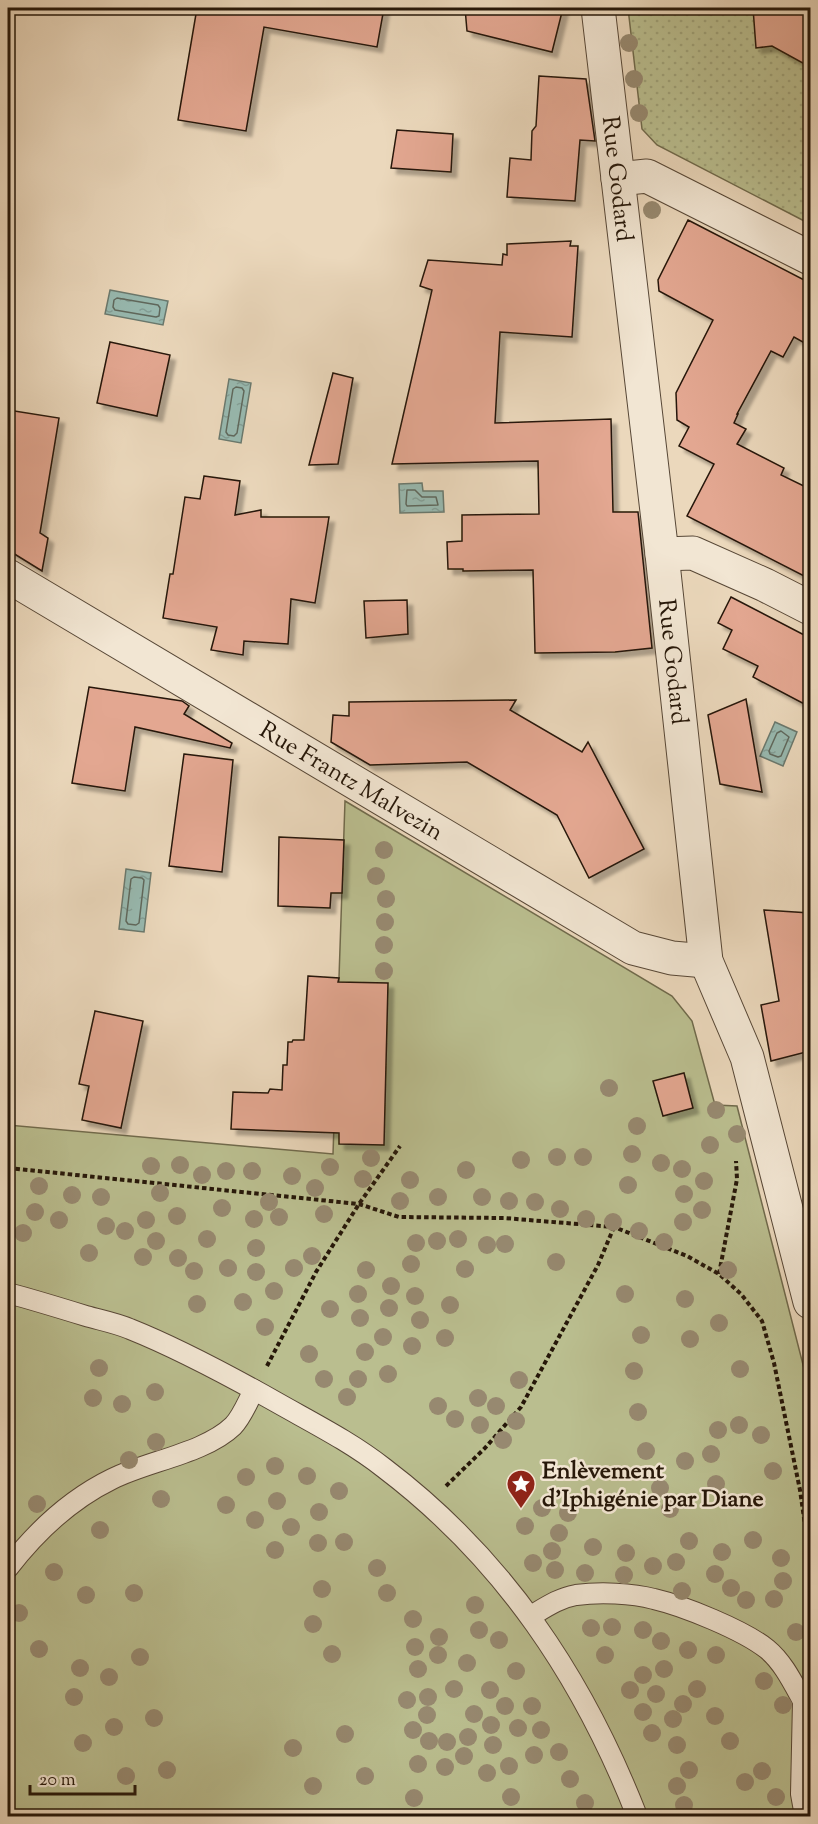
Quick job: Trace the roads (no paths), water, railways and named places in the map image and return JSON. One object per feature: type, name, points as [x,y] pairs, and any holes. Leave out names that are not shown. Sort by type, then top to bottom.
[{"type":"street","name":"Rue Godard","points":[[598,8],[662,554],[706,961],[747,1057],[810,1302]]},
{"type":"street","points":[[618,179],[647,176],[810,258]]},
{"type":"street","points":[[662,554],[693,553],[810,608]]},
{"type":"street","name":"Rue Frantz Malvezin","points":[[8,576],[633,948],[672,958],[706,961]]},
{"type":"lane","points":[[8,1293],[128,1328],[191,1356],[347,1442],[428,1503],[471,1546],[531,1616],[558,1656],[600,1733],[637,1816]]},
{"type":"lane","points":[[8,1568],[26,1545],[87,1492],[142,1466],[211,1442],[235,1424],[254,1390]]},
{"type":"lane","points":[[531,1616],[551,1603],[575,1595],[603,1593],[653,1599],[732,1629],[767,1649],[807,1701],[801,1794],[805,1816]]},
{"type":"water","points":[[110,290],[168,301],[163,325],[105,314]]},
{"type":"water","points":[[229,379],[251,383],[241,443],[219,439]]},
{"type":"water","points":[[422,483],[423,491],[443,491],[444,512],[400,513],[399,484]]},
{"type":"water","points":[[775,722],[797,732],[783,766],[760,756]]},
{"type":"water","points":[[126,869],[151,873],[144,932],[119,929]]},
{"type":"place","name":"Enlèvement d'Iphigénie par Diane","points":[[521,1510]]}]
